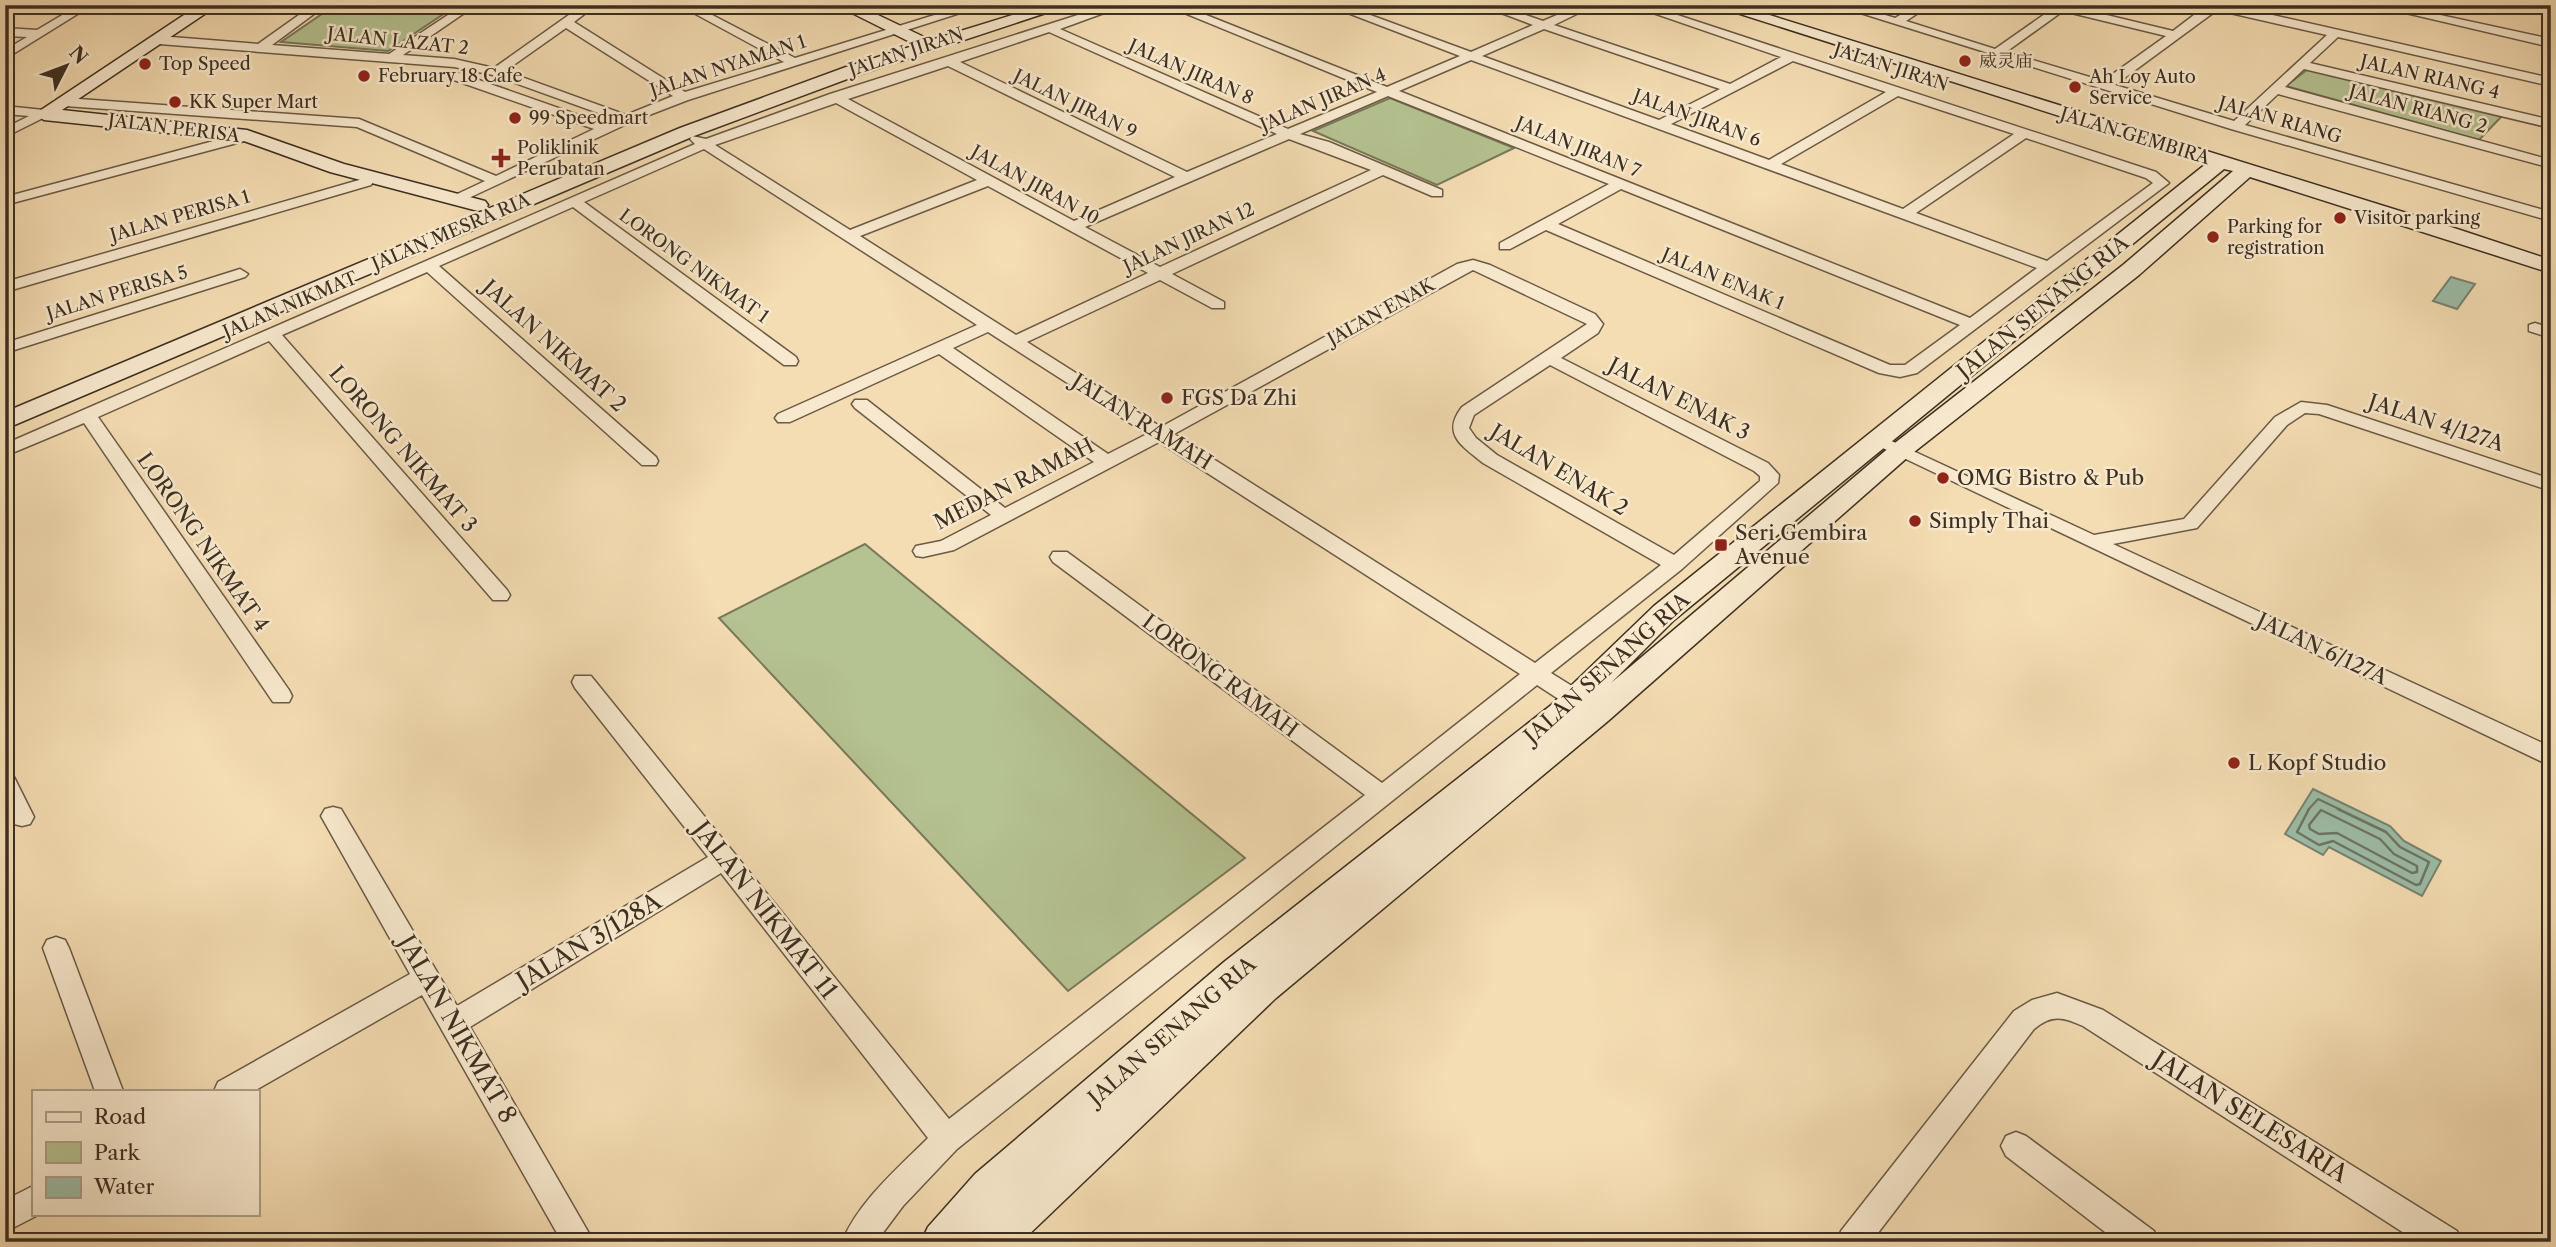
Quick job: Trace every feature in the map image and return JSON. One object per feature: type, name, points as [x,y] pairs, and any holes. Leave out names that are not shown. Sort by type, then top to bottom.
[{"type":"main road","points":[[44,114],[210,5]]},
{"type":"main road","points":[[844,5],[918,41]]},
{"type":"main road","name":"JALAN MESRA RIA","points":[[5,406],[696,113],[1034,5]]},
{"type":"main road","name":"JALAN MESRA RIA","points":[[5,421],[687,132],[852,71],[1062,5]]},
{"type":"main road","name":"JALAN GEMBIRA","points":[[1720,5],[2236,167],[2551,258]]},
{"type":"main road","name":"JALAN GEMBIRA","points":[[1744,5],[2236,167]]},
{"type":"main road","points":[[624,142],[687,132],[686,124],[696,113]]},
{"type":"main road","name":"JALAN PERISA","points":[[44,114],[247,136],[337,168],[468,208]]},
{"type":"main road","points":[[2236,167],[2551,267]]},
{"type":"main road","name":"JALAN SENANG RIA","points":[[977,1237],[1032,1199],[1264,986],[1889,446],[2131,270],[2236,167]]},
{"type":"main road","name":"JALAN PERISA","points":[[337,168],[366,182],[468,208]]},
{"type":"main road","points":[[445,235],[468,208],[516,204]]},
{"type":"street","points":[[5,55],[87,5]]},
{"type":"street","points":[[263,46],[321,5]]},
{"type":"street","points":[[393,57],[471,5]]},
{"type":"street","points":[[496,72],[591,5]]},
{"type":"street","points":[[684,5],[795,63]]},
{"type":"street","name":"JALAN NYAMAN 1","points":[[468,208],[498,181],[626,119],[683,97],[979,5]]},
{"type":"street","name":"JALAN JIRAN","points":[[705,143],[835,97],[1121,5]]},
{"type":"street","name":"JALAN JIRAN 7","points":[[1170,5],[1972,324]]},
{"type":"street","name":"JALAN JIRAN 6","points":[[1332,5],[2049,267]]},
{"type":"street","points":[[1485,5],[1730,88]]},
{"type":"street","name":"JALAN JIRAN 4","points":[[1071,227],[1590,5]]},
{"type":"street","name":"JALAN JIRAN","points":[[1635,5],[2156,177],[2161,183],[2049,267]]},
{"type":"street","name":"JALAN RIANG","points":[[1840,5],[2236,126],[2551,217]]},
{"type":"street","points":[[1897,22],[1925,5]]},
{"type":"street","points":[[2377,5],[2551,43]]},
{"type":"street","points":[[2440,19],[2449,5]]},
{"type":"street","points":[[2105,86],[2213,6],[2551,82]]},
{"type":"street","points":[[1997,53],[2055,7],[2175,35]]},
{"type":"street","points":[[567,23],[683,97]]},
{"type":"street","name":"JALAN JIRAN 8","points":[[1049,28],[1287,134],[1324,145],[1437,193]]},
{"type":"street","points":[[5,32],[39,34]]},
{"type":"street","points":[[2236,126],[2336,33]]},
{"type":"street","name":"JALAN LAZAT 2","points":[[159,40],[263,46],[454,63],[496,72],[626,119]]},
{"type":"street","name":"JALAN LAZAT 2","points":[[140,53],[453,75],[605,129]]},
{"type":"street","points":[[1659,125],[1791,57]]},
{"type":"street","name":"JALAN JIRAN 9","points":[[948,61],[1186,177]]},
{"type":"street","name":"JALAN RIANG 4","points":[[2302,65],[2551,124]]},
{"type":"street","name":"JALAN RIANG 2","points":[[2276,89],[2551,164]]},
{"type":"street","points":[[1770,165],[1897,91]]},
{"type":"street","name":"JALAN JIRAN 10","points":[[835,97],[1218,305]]},
{"type":"street","points":[[65,102],[359,123],[498,181]]},
{"type":"street","name":"JALAN PERISA","points":[[5,110],[44,114]]},
{"type":"street","points":[[5,133],[44,114]]},
{"type":"street","name":"JALAN RAMAH","points":[[687,132],[1587,706]]},
{"type":"street","points":[[1905,214],[2025,133]]},
{"type":"street","points":[[5,201],[247,136]]},
{"type":"street","name":"JALAN NIKMAT","points":[[5,451],[705,143]]},
{"type":"street","name":"JALAN JIRAN 12","points":[[1015,341],[1380,171]]},
{"type":"street","points":[[849,235],[987,181]]},
{"type":"street","name":"JALAN PERISA 1","points":[[5,288],[366,182]]},
{"type":"street","points":[[1505,246],[1620,184]]},
{"type":"street","name":"LORONG NIKMAT 1","points":[[575,202],[790,360]]},
{"type":"street","name":"JALAN ENAK 1","points":[[1546,224],[1885,369],[1899,372],[1911,369],[1972,324]]},
{"type":"street","name":"JALAN NIKMAT 2","points":[[429,265],[649,461]]},
{"type":"street","name":"JALAN ENAK","points":[[1161,434],[1467,265],[1485,268],[1589,317],[1595,324],[1590,332]]},
{"type":"street","points":[[1972,324],[2049,267]]},
{"type":"street","name":"JALAN PERISA 5","points":[[5,348],[240,274]]},
{"type":"street","points":[[784,418],[991,325]]},
{"type":"street","name":"JALAN ENAK 2","points":[[1590,332],[1468,411],[1461,420],[1463,434],[1490,460],[1675,564]]},
{"type":"street","name":"LORONG NIKMAT 3","points":[[272,334],[500,595]]},
{"type":"street","points":[[941,348],[1107,462]]},
{"type":"street","name":"JALAN ENAK 3","points":[[1551,359],[1761,467],[1771,479],[1763,489],[1675,564]]},
{"type":"street","points":[[861,404],[1004,516]]},
{"type":"street","name":"JALAN 4/127A","points":[[2094,541],[2190,524],[2281,421],[2297,409],[2307,406],[2551,485]]},
{"type":"street","name":"LORONG NIKMAT 4","points":[[87,414],[281,696]]},
{"type":"street","name":"MEDAN RAMAH","points":[[923,551],[947,546],[1161,434]]},
{"type":"street","name":"JALAN 6/127A","points":[[1889,446],[2551,757]]},
{"type":"street","name":"LORONG RAMAH","points":[[1060,557],[1380,794]]},
{"type":"street","points":[[857,1242],[892,1196],[947,1139],[1380,794],[1675,564]]},
{"type":"street","name":"JALAN NIKMAT 11","points":[[583,682],[947,1139]]},
{"type":"street","points":[[5,781],[22,817]]},
{"type":"street","name":"JALAN NIKMAT 8","points":[[334,816],[579,1242]]},
{"type":"street","name":"JALAN 3/128A","points":[[453,1023],[724,859]]},
{"type":"street","points":[[56,948],[109,1090]]},
{"type":"street","points":[[230,1090],[428,978]]},
{"type":"street","name":"JALAN SELESARIA","points":[[1852,1242],[2024,1020],[2049,1004],[2068,1006],[2093,1018],[2446,1242]]},
{"type":"street","points":[[2016,1146],[2143,1242]]},
{"type":"street","points":[[5,1217],[32,1202]]},
{"type":"green space","points":[[335,5],[457,5],[388,51],[281,42]]},
{"type":"green space","points":[[2308,69],[2502,116],[2479,140],[2286,86]]},
{"type":"green space","points":[[1390,98],[1514,148],[1437,185],[1313,131]]},
{"type":"green space","points":[[865,544],[1245,858],[1068,991],[719,618]]},
{"type":"water","points":[[2451,277],[2475,284],[2457,309],[2433,301]]},
{"type":"water","points":[[2313,789],[2390,826],[2404,841],[2441,861],[2422,896],[2329,847],[2323,855],[2285,834]]},
{"type":"place","name":"威灵庙","points":[[1965,61]]},
{"type":"place","name":"Top Speed","points":[[145,64]]},
{"type":"place","name":"February 18 Cafe","points":[[364,76]]},
{"type":"place","name":"Ah Loy Auto Service","points":[[2075,87]]},
{"type":"place","name":"KK Super Mart","points":[[175,102]]},
{"type":"place","name":"99 Speedmart","points":[[515,118]]},
{"type":"place","name":"Poliklinik Perubatan","points":[[501,158]]},
{"type":"place","name":"Visitor parking","points":[[2340,218]]},
{"type":"place","name":"Parking for registration","points":[[2213,237]]},
{"type":"place","name":"FGS Da Zhi","points":[[1167,398]]},
{"type":"place","name":"OMG Bistro & Pub","points":[[1943,478]]},
{"type":"place","name":"Simply Thai","points":[[1915,521]]},
{"type":"place","name":"Seri Gembira Avenue","points":[[1721,545]]},
{"type":"place","name":"L Kopf Studio","points":[[2234,763]]}]
